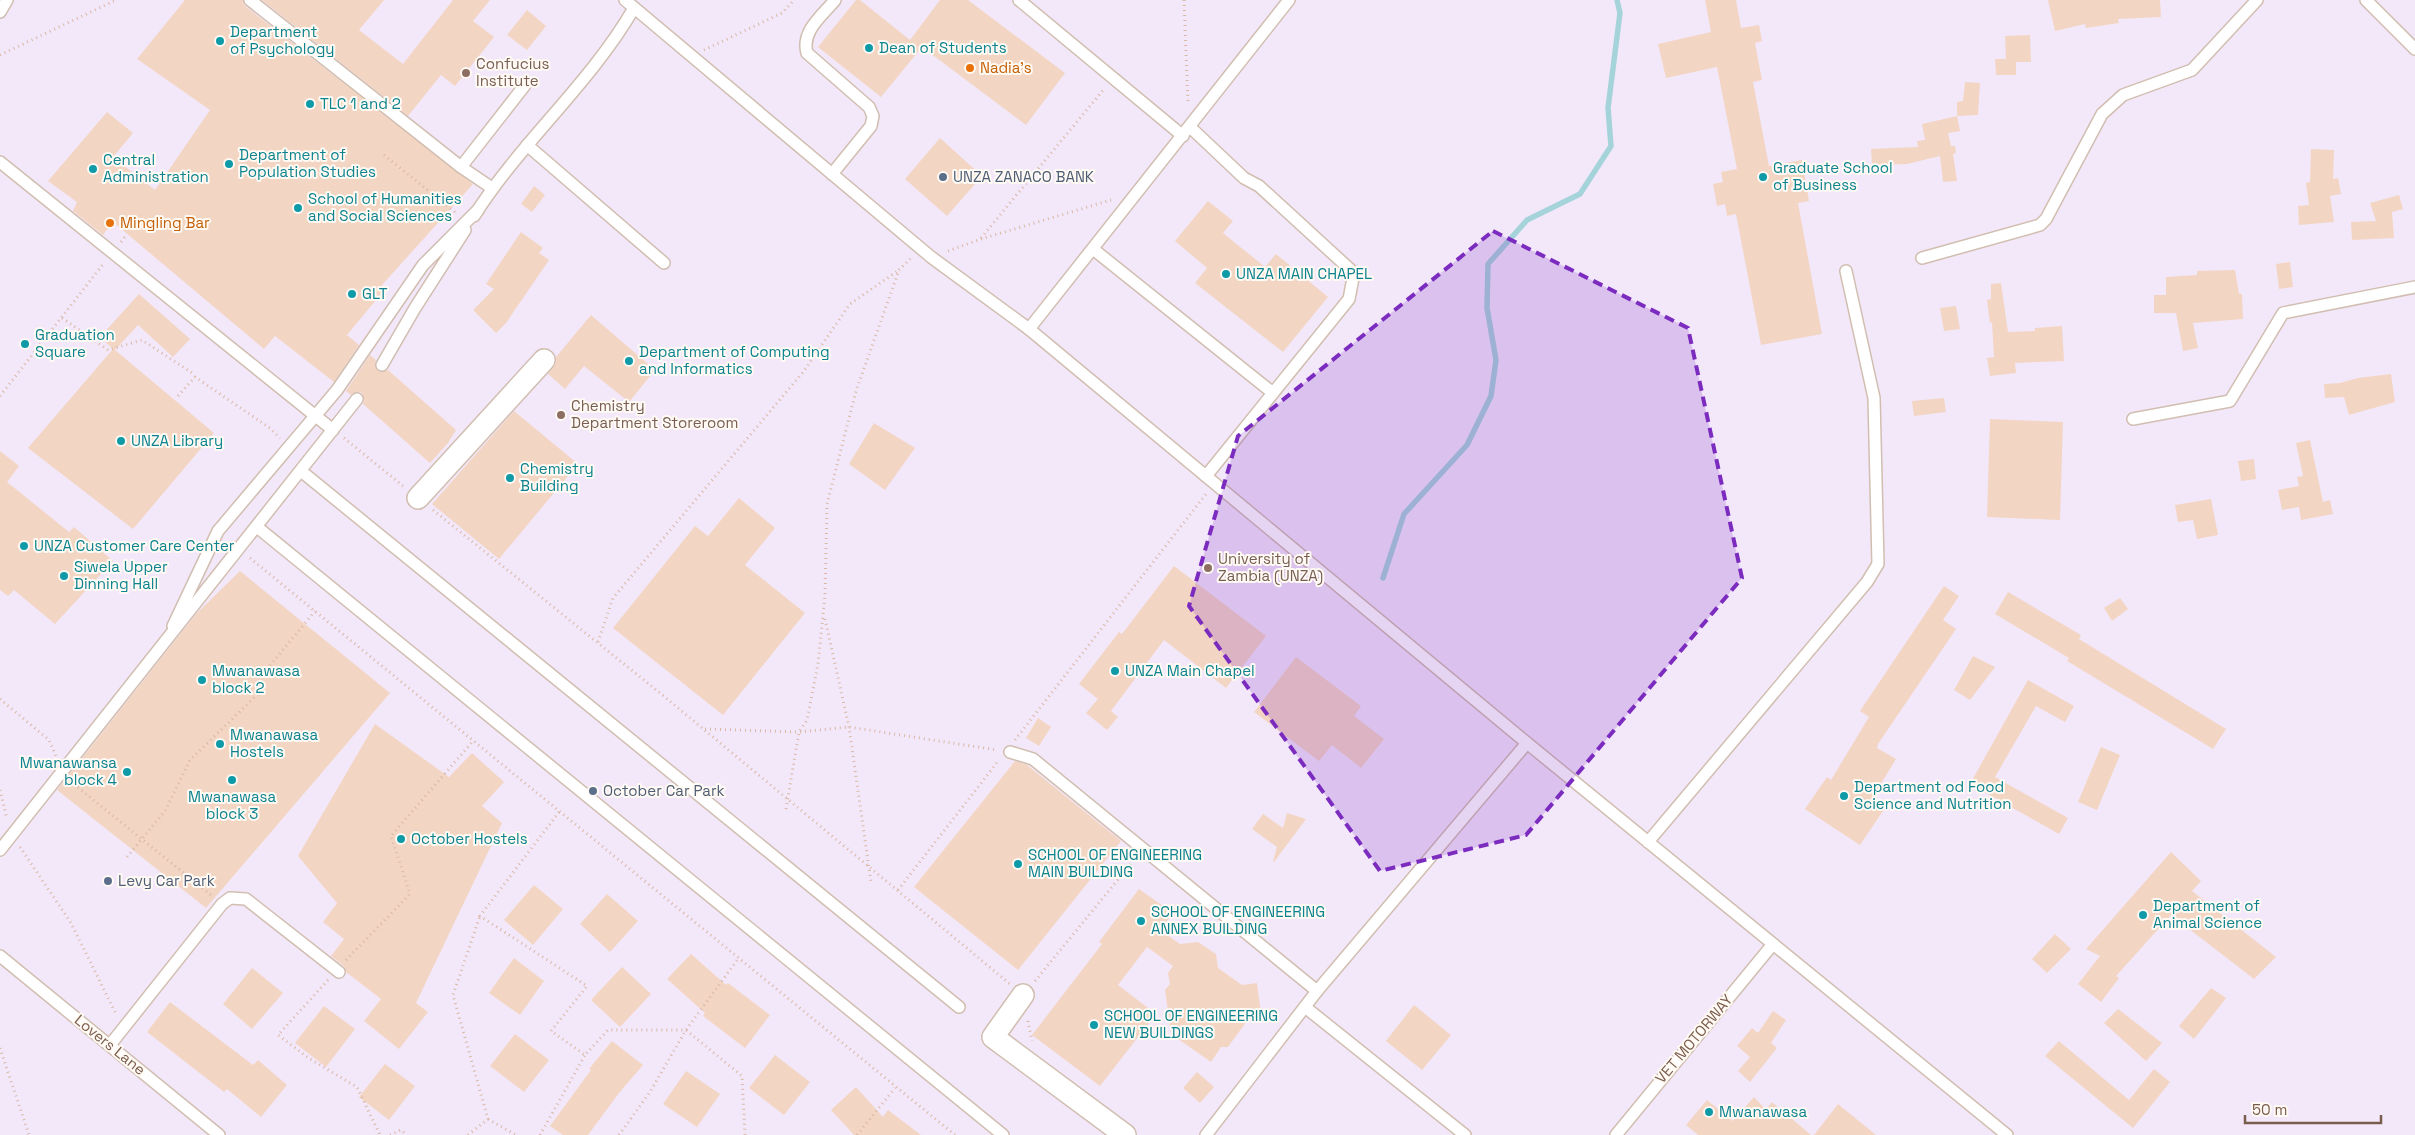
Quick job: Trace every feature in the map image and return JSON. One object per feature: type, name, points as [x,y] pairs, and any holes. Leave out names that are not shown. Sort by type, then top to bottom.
[{"type":"street","points":[[418,498],[544,360]]},
{"type":"street","points":[[1023,995],[992,1037],[1125,1135]]},
{"type":"lane","points":[[0,12],[7,0]]},
{"type":"lane","points":[[250,0],[461,167],[492,188]]},
{"type":"lane","points":[[625,0],[930,257],[1029,329],[1526,742],[2007,1135]]},
{"type":"lane","points":[[832,174],[871,126],[873,116],[869,107],[807,53],[804,43],[806,34],[835,0]]},
{"type":"lane","points":[[1019,0],[1113,78],[1186,131],[1244,178],[1259,186],[1354,273],[1349,299],[1273,393],[1210,479]]},
{"type":"lane","points":[[1029,329],[1289,0]]},
{"type":"lane","points":[[1922,258],[2040,225],[2046,219],[2102,114],[2123,95],[2192,70],[2257,0]]},
{"type":"lane","points":[[2366,0],[2415,49]]},
{"type":"lane","points":[[382,365],[415,308],[492,188],[610,44],[634,8]]},
{"type":"lane","points":[[461,167],[524,85]]},
{"type":"lane","points":[[527,145],[664,263]]},
{"type":"lane","points":[[0,162],[333,430]]},
{"type":"lane","points":[[163,645],[218,531],[316,416],[423,265],[478,210]]},
{"type":"lane","points":[[1093,249],[1273,393]]},
{"type":"lane","points":[[1648,842],[1867,582],[1878,564],[1874,398],[1846,271]]},
{"type":"lane","points":[[2133,419],[2230,401],[2283,313],[2415,287]]},
{"type":"lane","points":[[0,850],[357,399]]},
{"type":"lane","points":[[301,471],[959,1007]]},
{"type":"lane","points":[[257,526],[1003,1135]]},
{"type":"lane","points":[[1206,1135],[1317,990],[1526,742]]},
{"type":"lane","points":[[1008,752],[1033,759],[1317,990]]},
{"type":"lane","points":[[110,1045],[222,904],[230,898],[246,899],[338,971]]},
{"type":"lane","name":"VET MOTORWAY","points":[[1616,1135],[1773,944]]},
{"type":"lane","name":"Lovers Lane","points":[[0,956],[219,1135]]},
{"type":"lane","points":[[1305,1007],[1465,1135]]},
{"type":"path","points":[[0,55],[116,0]]},
{"type":"path","points":[[697,53],[782,12],[794,0]]},
{"type":"path","points":[[1184,0],[1186,131]]},
{"type":"path","points":[[980,239],[1113,78]]},
{"type":"path","points":[[384,155],[467,221]]},
{"type":"path","points":[[930,257],[980,239],[1138,193]]},
{"type":"path","points":[[598,642],[613,598],[804,371],[850,304],[899,270],[921,248]]},
{"type":"path","points":[[0,396],[112,253]]},
{"type":"path","points":[[786,808],[799,732],[807,720],[824,616],[827,504],[856,391],[899,270]]},
{"type":"path","points":[[62,318],[108,350],[142,340],[195,375]]},
{"type":"path","points":[[178,396],[195,377],[270,428],[289,447]]},
{"type":"path","points":[[333,430],[598,642],[1023,995],[1037,1070]]},
{"type":"path","points":[[898,890],[1008,752],[1210,479]]},
{"type":"path","points":[[240,549],[895,1088],[955,1135]]},
{"type":"path","points":[[127,857],[165,811],[190,760],[261,691],[258,679],[315,612]]},
{"type":"path","points":[[824,616],[849,727],[871,882]]},
{"type":"path","points":[[0,699],[49,740],[70,782],[222,904]]},
{"type":"path","points":[[704,729],[799,732],[849,727],[1008,752]]},
{"type":"path","points":[[380,1135],[357,1087],[310,1059],[278,1034],[410,894],[391,836],[472,741]]},
{"type":"path","points":[[0,790],[13,834],[27,861],[71,923],[115,1010],[121,1032]]},
{"type":"path","points":[[516,1135],[488,1120],[453,995],[480,916],[559,812]]},
{"type":"path","points":[[1023,995],[1143,849]]},
{"type":"path","points":[[480,916],[587,986],[551,1031],[585,1055]]},
{"type":"path","points":[[619,1135],[650,1092],[686,1030],[738,959]]},
{"type":"path","points":[[540,1135],[585,1055],[608,1030],[686,1030],[742,1076],[745,1135]]},
{"type":"path","points":[[0,1048],[29,1135]]},
{"type":"path","points":[[857,1135],[895,1088]]},
{"type":"path","points":[[468,1135],[488,1120]]},
{"type":"path","points":[[390,1135],[401,1130],[407,1135]]},
{"type":"highlighted area","points":[[1493,231],[1688,328],[1742,578],[1526,835],[1380,871],[1189,606],[1238,436]]},
{"type":"shaded area","name":"University of Zambia (UNZA)","points":[[0,0],[2415,0],[2415,1135],[0,1135]]},
{"type":"building","name":"School of Humanities and Social Sciences","points":[[185,0],[243,0],[245,6],[473,184],[382,285],[386,288],[347,335],[359,345],[334,382],[275,336],[264,349],[113,222],[103,235],[73,211],[77,202],[48,181],[107,112],[133,133],[113,157],[155,190],[210,110],[137,59]]},
{"type":"building","points":[[262,0],[384,0],[359,30],[403,64],[453,0],[490,0],[473,21],[494,37],[455,86],[441,75],[408,116]]},
{"type":"building","points":[[856,0],[860,0],[910,40],[940,0],[968,0],[1065,73],[1026,125],[922,47],[881,97],[818,47]]},
{"type":"building","name":"Graduate School of Business","points":[[1705,0],[1736,0],[1741,28],[1759,25],[1762,41],[1755,43],[1762,80],[1753,82],[1769,166],[1802,160],[1809,201],[1798,203],[1822,334],[1761,345],[1736,214],[1727,216],[1725,204],[1717,206],[1713,184],[1723,182],[1721,172],[1737,169],[1717,67],[1666,78],[1658,44],[1711,32]]},
{"type":"building","points":[[2048,0],[2160,0],[2161,17],[2118,19],[2119,23],[2086,28],[2085,24],[2055,31]]},
{"type":"building","points":[[527,10],[546,26],[527,50],[507,35]]},
{"type":"building","points":[[2030,35],[2031,62],[2016,62],[2016,75],[1996,75],[1995,59],[2006,59],[2005,36]]},
{"type":"building","points":[[1965,82],[1980,83],[1978,115],[1957,116],[1957,102],[1963,101]]},
{"type":"building","points":[[1957,116],[1960,131],[1948,133],[1951,146],[1955,146],[1956,153],[1953,154],[1957,181],[1943,182],[1940,156],[1907,164],[1872,165],[1871,149],[1918,147],[1917,141],[1925,140],[1922,124]]},
{"type":"building","name":"UNZA ZANACO BANK","points":[[940,138],[982,176],[947,216],[905,179]]},
{"type":"building","points":[[2311,149],[2334,150],[2333,179],[2338,178],[2341,194],[2330,196],[2334,222],[2299,225],[2298,206],[2309,205],[2306,183],[2310,182]]},
{"type":"building","points":[[534,186],[545,195],[532,212],[521,204]]},
{"type":"building","points":[[2399,195],[2403,209],[2392,212],[2394,238],[2352,240],[2351,222],[2376,221],[2370,203]]},
{"type":"building","name":"UNZA MAIN CHAPEL","points":[[1208,201],[1233,221],[1223,233],[1265,267],[1276,254],[1328,297],[1283,352],[1195,283],[1207,268],[1175,241]]},
{"type":"building","points":[[521,232],[543,248],[539,253],[549,260],[506,323],[496,333],[473,310],[494,289],[486,284]]},
{"type":"building","points":[[2290,262],[2293,287],[2279,289],[2276,264]]},
{"type":"building","points":[[2235,270],[2239,294],[2242,294],[2243,319],[2193,323],[2198,348],[2183,351],[2176,313],[2154,313],[2154,295],[2166,295],[2166,277],[2197,275],[2197,271]]},
{"type":"building","points":[[2001,283],[2008,332],[2035,331],[2035,328],[2062,326],[2064,361],[2015,363],[2016,373],[1990,376],[1987,358],[1994,357],[1992,322],[1990,323],[1987,300],[1991,299],[1991,284]]},
{"type":"building","name":"UNZA Library","points":[[139,294],[190,339],[173,357],[138,325],[115,350],[214,433],[133,529],[28,448],[113,349],[100,337]]},
{"type":"building","points":[[1956,306],[1960,329],[1944,331],[1940,308]]},
{"type":"building","name":"Department of Computing and Informatics","points":[[591,315],[655,370],[629,402],[584,366],[565,389],[548,374],[556,363],[556,357]]},
{"type":"building","points":[[370,355],[376,360],[375,365],[378,371],[388,370],[456,430],[448,443],[430,463],[363,404],[362,393],[358,392],[351,395],[346,391]]},
{"type":"building","points":[[2391,374],[2395,402],[2349,415],[2344,397],[2325,398],[2324,384]]},
{"type":"building","points":[[1944,398],[1946,412],[1914,416],[1912,401]]},
{"type":"building","name":"Chemistry Building","points":[[514,411],[578,464],[499,559],[432,504]]},
{"type":"building","points":[[1990,419],[2063,422],[2060,520],[1987,517]]},
{"type":"building","points":[[874,423],[915,448],[885,490],[849,464]]},
{"type":"building","points":[[2310,440],[2323,502],[2330,500],[2333,514],[2301,520],[2299,507],[2282,510],[2278,490],[2299,486],[2297,477],[2303,476],[2296,443]]},
{"type":"building","points":[[0,451],[19,466],[7,482],[69,532],[74,527],[113,561],[55,624],[14,590],[8,596],[0,590]]},
{"type":"building","points":[[2254,459],[2256,479],[2241,481],[2238,461]]},
{"type":"building","points":[[739,498],[775,528],[745,565],[805,613],[723,715],[613,628],[695,526],[708,536]]},
{"type":"building","points":[[2211,499],[2218,535],[2197,539],[2193,520],[2178,522],[2175,505]]},
{"type":"building","points":[[1174,566],[1266,636],[1226,688],[1164,640],[1111,711],[1118,717],[1107,730],[1086,713],[1098,699],[1079,684],[1119,632],[1122,634]]},
{"type":"building","name":"Mwanawasa Hostels","points":[[240,571],[390,693],[206,908],[57,790],[196,614]]},
{"type":"building","points":[[1944,586],[1959,596],[1943,620],[1956,629],[1878,744],[1877,748],[1896,759],[1871,800],[1885,808],[1860,845],[1805,809],[1827,777],[1831,780],[1869,717],[1860,711]]},
{"type":"building","points":[[2008,592],[2081,635],[2079,639],[2226,729],[2213,749],[2067,661],[2069,658],[1995,614]]},
{"type":"building","points":[[2120,598],[2128,609],[2112,621],[2104,608]]},
{"type":"building","points":[[1973,656],[1995,667],[1970,700],[1954,690]]},
{"type":"building","points":[[1296,657],[1361,706],[1354,716],[1384,739],[1361,768],[1332,745],[1319,761],[1254,712]]},
{"type":"building","points":[[2028,680],[2074,706],[2065,722],[2036,706],[1995,777],[2068,818],[2059,834],[1970,784]]},
{"type":"building","points":[[1038,718],[1051,727],[1039,746],[1026,738]]},
{"type":"building","name":"October Hostels","points":[[375,724],[449,777],[472,753],[504,782],[482,806],[502,823],[416,1003],[428,1012],[399,1049],[364,1021],[381,999],[346,972],[344,966],[331,956],[344,939],[323,922],[337,903],[298,856]]},
{"type":"building","points":[[2101,747],[2120,755],[2097,810],[2078,802]]},
{"type":"building","name":"SCHOOL OF ENGINEERING MAIN BUILDING","points":[[1015,761],[1027,765],[1121,841],[1018,970],[914,887]]},
{"type":"building","points":[[1287,813],[1306,819],[1274,862],[1277,847],[1252,829],[1263,814],[1283,828]]},
{"type":"building","points":[[2171,852],[2201,881],[2192,891],[2276,957],[2254,979],[2171,915],[2116,976],[2119,978],[2101,1002],[2078,984],[2100,956],[2086,949]]},
{"type":"building","points":[[534,885],[563,909],[533,945],[504,920]]},
{"type":"building","points":[[1139,889],[1173,913],[1160,930],[1180,944],[1198,942],[1216,954],[1218,968],[1242,985],[1257,983],[1261,1013],[1252,1014],[1228,1047],[1221,1047],[1211,1062],[1171,1034],[1165,990],[1170,984],[1168,973],[1173,966],[1147,947],[1118,985],[1156,1014],[1100,1086],[1032,1035],[1102,944],[1099,942]]},
{"type":"building","points":[[607,894],[638,921],[610,952],[580,924]]},
{"type":"building","points":[[2055,934],[2071,949],[2047,973],[2032,959]]},
{"type":"building","points":[[691,954],[726,985],[728,983],[770,1015],[745,1048],[703,1016],[705,1013],[667,979]]},
{"type":"building","points":[[514,958],[544,981],[520,1015],[489,993]]},
{"type":"building","points":[[622,967],[651,994],[620,1027],[591,1000]]},
{"type":"building","points":[[252,968],[283,993],[252,1029],[223,1004]]},
{"type":"building","points":[[2211,988],[2226,998],[2194,1039],[2179,1026]]},
{"type":"building","points":[[170,1002],[253,1065],[258,1060],[287,1085],[261,1117],[227,1089],[224,1092],[147,1032]]},
{"type":"building","points":[[1414,1005],[1451,1035],[1422,1070],[1386,1041]]},
{"type":"building","points":[[324,1006],[355,1029],[326,1067],[295,1043]]},
{"type":"building","points":[[2118,1009],[2162,1043],[2146,1061],[2104,1023]]},
{"type":"building","points":[[1773,1011],[1786,1020],[1771,1043],[1777,1048],[1750,1082],[1738,1071],[1750,1057],[1737,1046],[1752,1028],[1758,1033]]},
{"type":"building","points":[[515,1034],[549,1060],[524,1092],[490,1066]]},
{"type":"building","points":[[612,1041],[643,1065],[619,1093],[588,1135],[563,1135],[550,1126],[591,1070],[589,1069]]},
{"type":"building","points":[[2059,1041],[2129,1100],[2154,1069],[2170,1082],[2133,1128],[2045,1056]]},
{"type":"building","points":[[775,1055],[810,1082],[784,1115],[749,1088]]},
{"type":"building","points":[[385,1064],[415,1086],[389,1120],[359,1097]]},
{"type":"building","points":[[686,1071],[720,1094],[697,1127],[663,1104]]},
{"type":"building","points":[[1197,1072],[1214,1087],[1200,1103],[1183,1088]]},
{"type":"building","points":[[856,1087],[883,1117],[888,1110],[921,1135],[854,1135],[831,1110]]},
{"type":"building","points":[[1754,1097],[1766,1110],[1772,1102],[1811,1135],[1698,1135],[1686,1125],[1707,1100],[1733,1121]]},
{"type":"building","points":[[1838,1104],[1876,1135],[1814,1135]]},
{"type":"waterway","points":[[1383,578],[1404,514],[1467,445],[1491,396],[1496,360],[1487,308],[1488,264],[1527,220],[1580,194],[1611,146],[1608,108],[1620,13],[1617,0]]},
{"type":"place","name":"Department of Psychology","points":[[220,41]]},
{"type":"place","name":"Dean of Students","points":[[869,48]]},
{"type":"place","name":"Nadia's","points":[[970,68]]},
{"type":"place","name":"Confucius Institute","points":[[466,73]]},
{"type":"place","name":"TLC 1 and 2","points":[[310,104]]},
{"type":"place","name":"Department of Population Studies","points":[[229,164]]},
{"type":"place","name":"Central Administration","points":[[93,169]]},
{"type":"place","name":"UNZA ZANACO BANK","points":[[943,177]]},
{"type":"place","name":"Graduate School of Business","points":[[1763,177]]},
{"type":"place","name":"School of Humanities and Social Sciences","points":[[298,208]]},
{"type":"place","name":"Mingling Bar","points":[[110,223]]},
{"type":"place","name":"UNZA MAIN CHAPEL","points":[[1226,274]]},
{"type":"place","name":"GLT","points":[[352,294]]},
{"type":"place","name":"Graduation Square","points":[[25,344]]},
{"type":"place","name":"Department of Computing and Informatics","points":[[629,361]]},
{"type":"place","name":"Chemistry Department Storeroom","points":[[561,415]]},
{"type":"place","name":"UNZA Library","points":[[121,441]]},
{"type":"place","name":"Chemistry Building","points":[[510,478]]},
{"type":"place","name":"UNZA Customer Care Center","points":[[24,546]]},
{"type":"place","name":"University of Zambia (UNZA)","points":[[1208,568]]},
{"type":"place","name":"Siwela Upper Dinning Hall","points":[[64,576]]},
{"type":"place","name":"UNZA Main Chapel","points":[[1115,671]]},
{"type":"place","name":"Mwanawasa block 2","points":[[202,680]]},
{"type":"place","name":"Mwanawasa Hostels","points":[[220,744]]},
{"type":"place","name":"Mwanawansa block 4","points":[[127,772]]},
{"type":"place","name":"Mwanawasa block 3","points":[[232,780]]},
{"type":"place","name":"October Car Park","points":[[593,791]]},
{"type":"place","name":"Department od Food Science and Nutrition","points":[[1844,796]]},
{"type":"place","name":"October Hostels","points":[[401,839]]},
{"type":"place","name":"SCHOOL OF ENGINEERING MAIN BUILDING","points":[[1018,864]]},
{"type":"place","name":"Levy Car Park","points":[[108,881]]},
{"type":"place","name":"Department of Animal Science","points":[[2143,915]]},
{"type":"place","name":"SCHOOL OF ENGINEERING ANNEX BUILDING","points":[[1141,921]]},
{"type":"place","name":"SCHOOL OF ENGINEERING NEW BUILDINGS","points":[[1094,1025]]},
{"type":"place","name":"Mwanawasa","points":[[1709,1112]]}]
